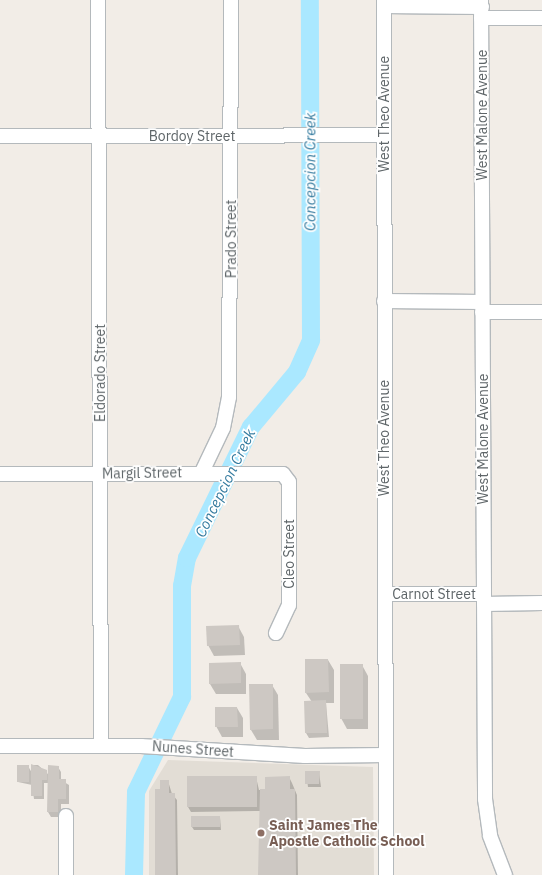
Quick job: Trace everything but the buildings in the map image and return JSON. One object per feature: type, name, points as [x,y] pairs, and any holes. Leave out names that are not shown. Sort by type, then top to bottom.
[{"type":"street","name":"Eldorado Street","points":[[98,0],[101,746]]},
{"type":"street","name":"Prado Street","points":[[208,472],[223,428],[229,396],[231,0]]},
{"type":"street","points":[[384,3],[482,8],[542,18]]},
{"type":"street","name":"West Theo Avenue","points":[[384,3],[386,875]]},
{"type":"street","name":"West Malone Avenue","points":[[482,8],[484,800],[490,836],[506,875]]},
{"type":"street","name":"Bordoy Street","points":[[0,136],[384,135]]},
{"type":"street","points":[[384,301],[542,312]]},
{"type":"street","name":"Margil Street","points":[[0,474],[208,472],[283,474]]},
{"type":"street","name":"Cleo Street","points":[[276,633],[289,605],[289,482],[283,474]]},
{"type":"street","name":"Carnot Street","points":[[385,594],[542,603]]},
{"type":"street","name":"Nunes Street","points":[[0,746],[141,746],[305,756],[385,755]]},
{"type":"street","points":[[66,816],[66,875]]},
{"type":"shaded area","name":"Saint James The Apostle Catholic School","points":[[168,760],[373,767],[374,875],[149,875],[149,791]]},
{"type":"waterway","name":"Concepcion Creek","points":[[134,875],[136,792],[182,697],[182,586],[187,558],[251,427],[297,372],[311,340],[310,0]]},
{"type":"place","name":"Saint James The Apostle Catholic School","points":[[261,833]]}]
